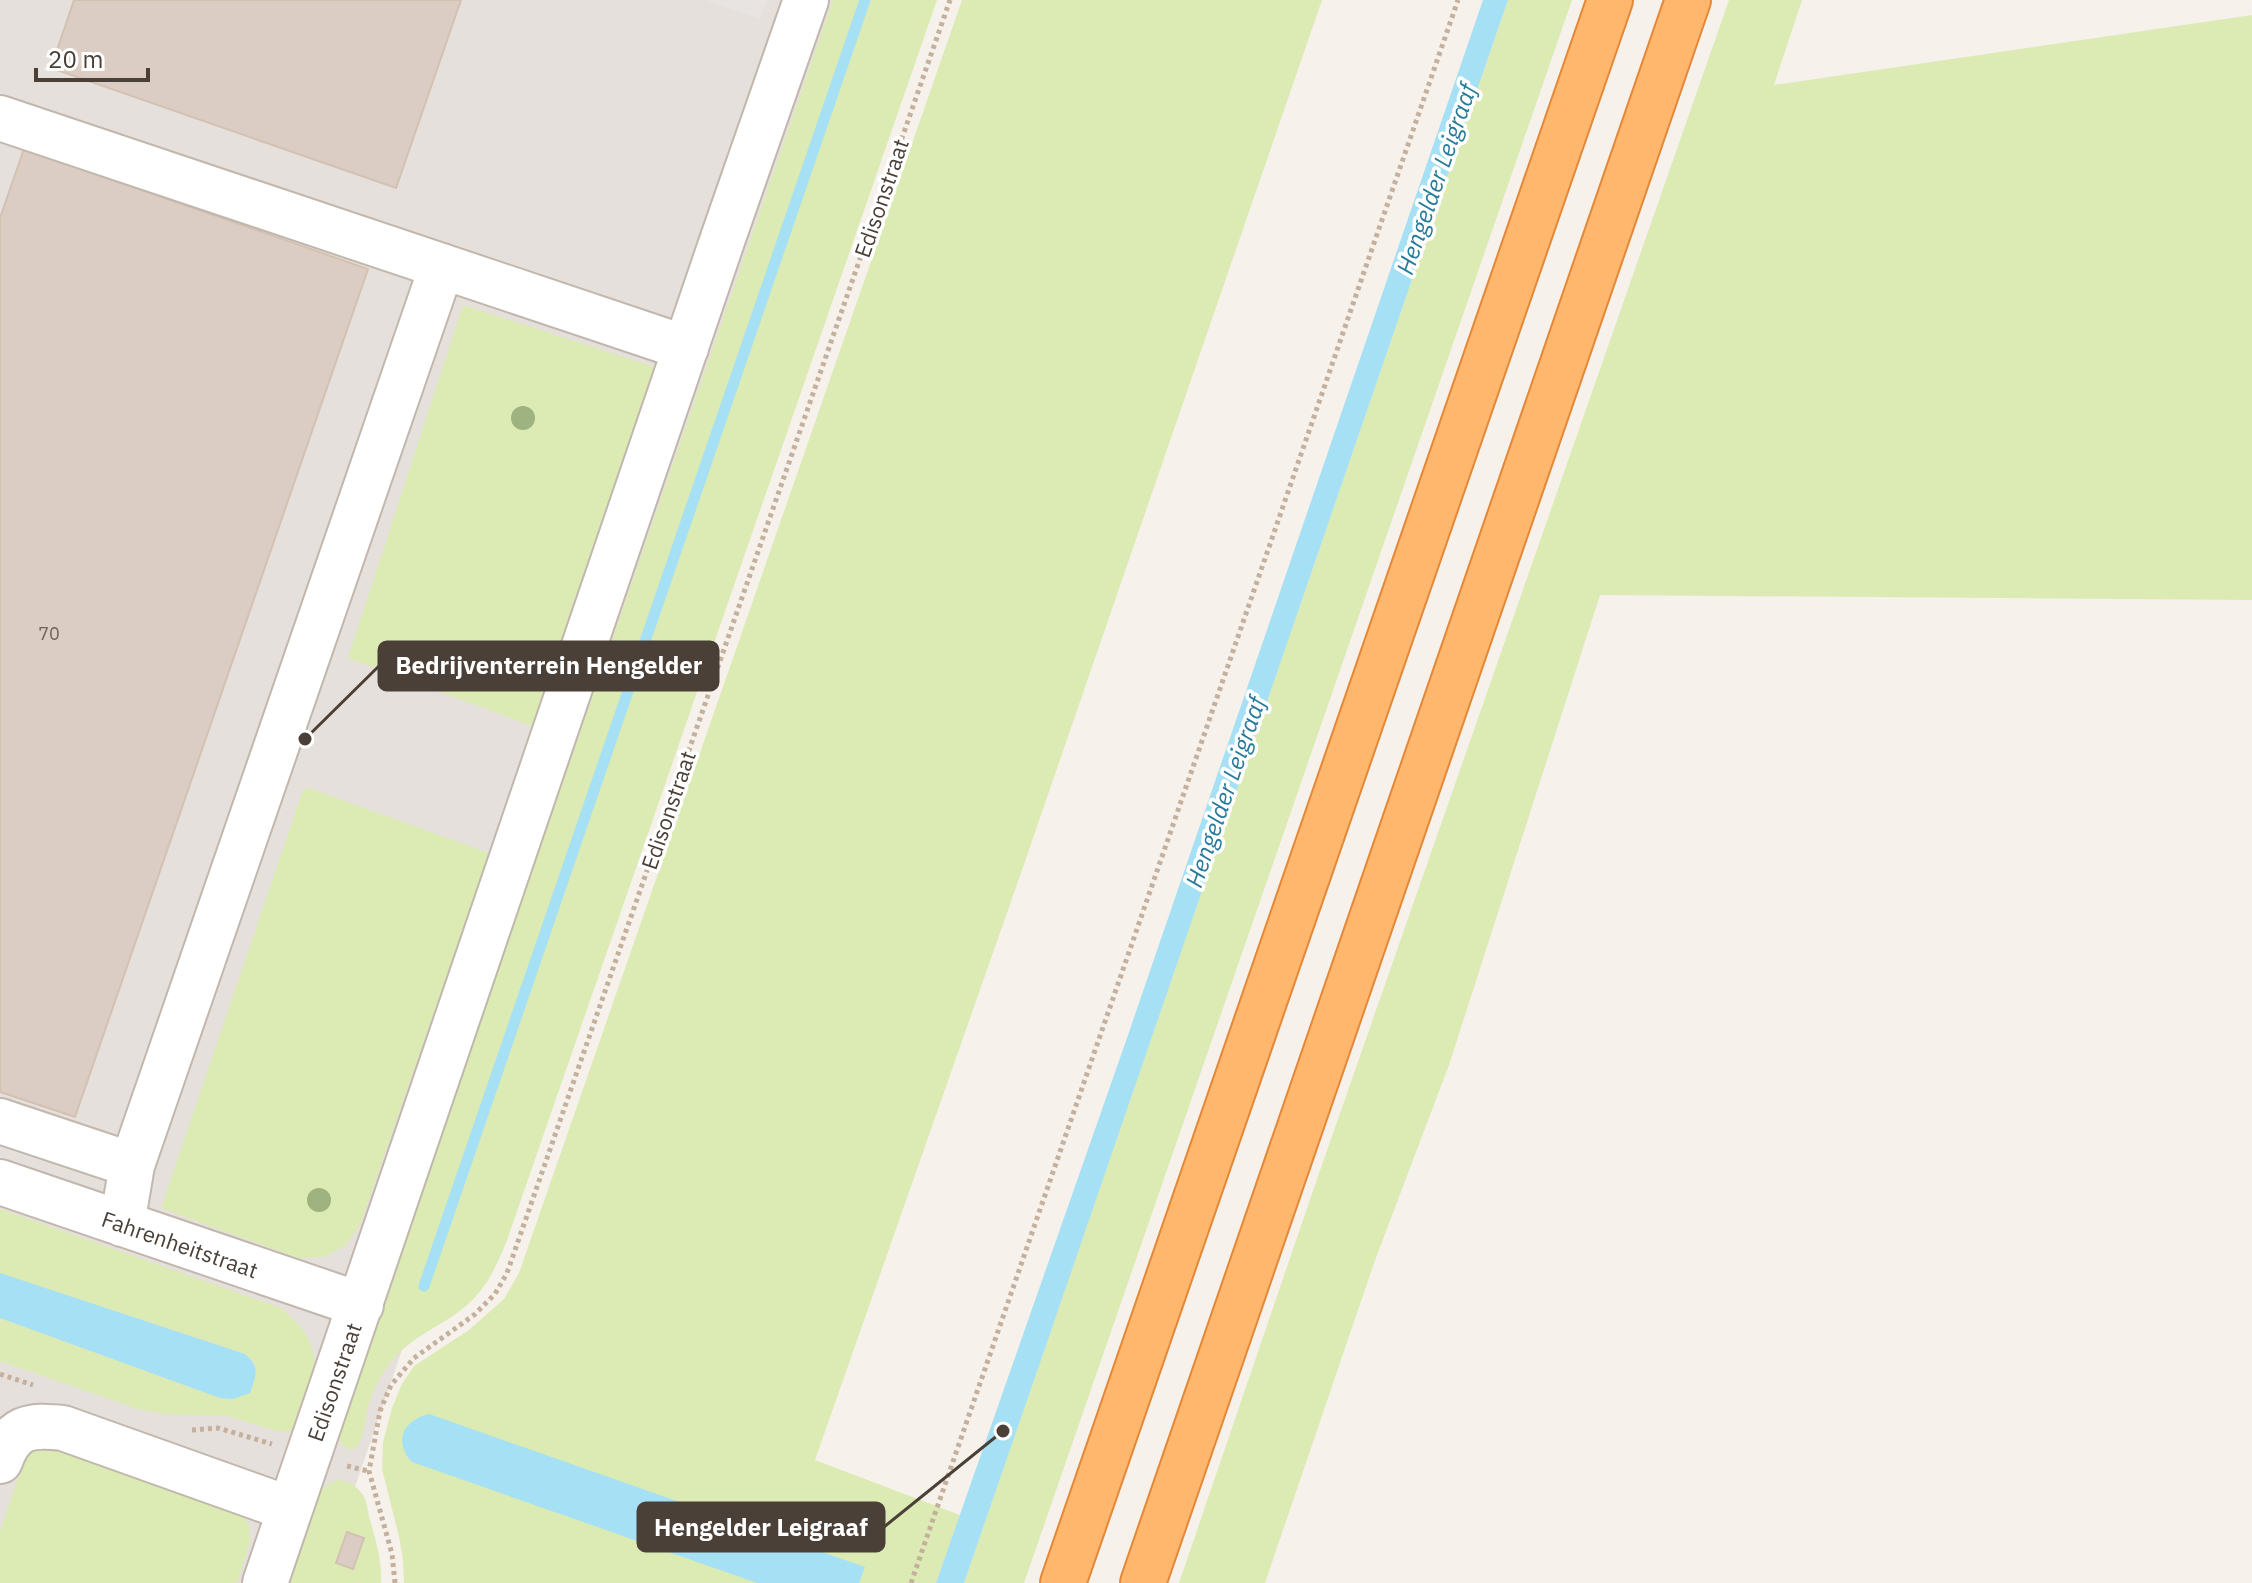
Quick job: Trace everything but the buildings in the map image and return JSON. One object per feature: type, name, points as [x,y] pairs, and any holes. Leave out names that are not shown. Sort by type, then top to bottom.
[{"type":"highway","points":[[1063,1583],[1610,0]]},
{"type":"highway","points":[[1143,1583],[1688,0]]},
{"type":"street","name":"Edisonstraat","points":[[265,1583],[806,0]]},
{"type":"street","points":[[0,118],[686,348]]},
{"type":"street","points":[[122,1224],[132,1165],[442,266]]},
{"type":"street","points":[[0,1121],[132,1165]]},
{"type":"street","name":"Fahrenheitstraat","points":[[0,1182],[361,1305]]},
{"type":"street","points":[[0,1461],[6,1443],[22,1430],[44,1425],[63,1428],[290,1509]]},
{"type":"path","name":"Edisonstraat","points":[[395,1583],[392,1554],[369,1471],[380,1411],[391,1385],[414,1358],[474,1315],[495,1294],[507,1273],[950,0]]},
{"type":"path","points":[[911,1583],[1458,0]]},
{"type":"shaded area","points":[[0,0],[865,0],[322,1583],[0,1583]]},
{"type":"shaded area","points":[[706,0],[767,0],[760,19]]},
{"type":"green space","points":[[833,0],[937,0],[506,1243],[490,1276],[474,1298],[394,1358],[369,1403],[359,1445],[355,1449],[347,1449],[338,1434]]},
{"type":"green space","points":[[962,0],[1322,0],[815,1460],[960,1515],[936,1583],[404,1583],[399,1537],[382,1469],[383,1442],[392,1408],[414,1366],[469,1330],[504,1299],[519,1273]]},
{"type":"green space","points":[[1508,0],[1572,0],[1024,1583],[964,1583]]},
{"type":"green space","points":[[1729,0],[1802,0],[1774,85],[2252,15],[2252,600],[1600,595],[1449,1065],[1374,1263],[1265,1583],[1179,1583],[1316,1182]]},
{"type":"green space","points":[[463,305],[654,367],[532,726],[348,658]]},
{"type":"green space","points":[[309,788],[489,853],[360,1225],[345,1246],[324,1257],[298,1258],[161,1208],[303,790]]},
{"type":"green space","points":[[0,1209],[281,1308],[306,1334],[314,1358],[315,1368],[296,1432],[277,1431],[227,1416],[165,1414],[138,1409],[0,1361],[0,1318],[220,1398],[256,1368],[245,1354],[0,1273]]},
{"type":"green space","points":[[66,1444],[229,1503],[249,1524],[250,1542],[237,1583],[0,1583],[0,1531],[25,1457],[42,1446]]},
{"type":"green space","points":[[336,1480],[351,1484],[364,1498],[381,1566],[381,1583],[286,1583],[318,1491]]},
{"type":"water","points":[[1483,0],[1508,0],[964,1583],[936,1583],[1127,1038]]},
{"type":"water","points":[[0,1273],[245,1354],[256,1372],[250,1393],[233,1399],[220,1398],[0,1318]]},
{"type":"water","points":[[429,1414],[865,1567],[859,1583],[757,1583],[412,1462],[403,1447],[404,1433],[413,1421]]},
{"type":"waterway","points":[[424,1286],[865,0]]},
{"type":"place","name":"Bedrijventerrein Hengelder","points":[[305,739]]},
{"type":"place","name":"Hengelder Leigraaf","points":[[1003,1431]]}]
